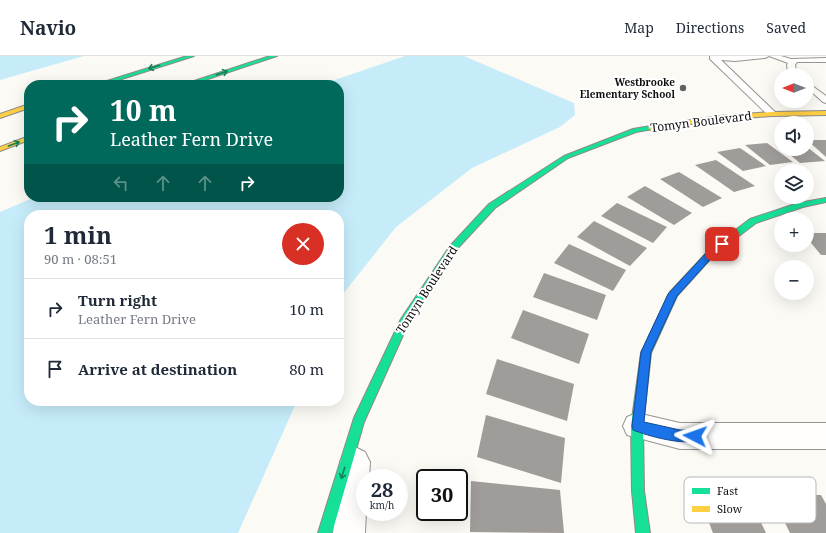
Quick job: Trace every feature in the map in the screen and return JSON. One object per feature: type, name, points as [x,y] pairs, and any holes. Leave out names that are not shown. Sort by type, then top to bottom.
[{"type":"main road","points":[[113,80],[192,56]]},
{"type":"main road","points":[[201,80],[275,56]]},
{"type":"main road","points":[[0,116],[24,108]]},
{"type":"main road","name":"Tomyn Boulevard","points":[[325,533],[358,422],[404,322],[453,248],[492,206],[566,157],[635,130],[719,118],[772,114],[826,113]]},
{"type":"main road","points":[[0,149],[24,140]]},
{"type":"main road","points":[[642,533],[638,491],[638,426],[646,352],[673,294],[712,252],[753,221],[801,205],[826,200]]},
{"type":"street","name":"Tomyn Boulevard","points":[[349,533],[358,422]]},
{"type":"street","points":[[638,426],[680,436],[826,436]]},
{"type":"lane","points":[[713,57],[734,59],[765,56]]},
{"type":"lane","points":[[773,56],[793,62],[794,60],[826,60]]},
{"type":"lane","points":[[713,57],[772,114]]},
{"type":"lane","points":[[792,68],[793,62]]},
{"type":"lane","points":[[814,90],[826,100]]},
{"type":"water","points":[[0,56],[84,56],[0,80]]},
{"type":"water","points":[[405,56],[464,56],[574,103],[575,115],[560,127],[472,168],[396,227],[344,293],[344,210],[24,210],[24,406],[295,406],[238,533],[0,533],[0,212],[24,202],[344,202],[344,80],[335,80]]},
{"type":"building","points":[[814,140],[826,140],[826,157],[814,146]]},
{"type":"building","points":[[767,143],[774,148],[774,156],[785,156],[793,162],[770,165],[745,145]]},
{"type":"building","points":[[740,148],[766,166],[743,171],[717,152]]},
{"type":"building","points":[[814,152],[825,161],[800,163],[792,156],[814,156]]},
{"type":"building","points":[[716,160],[755,186],[734,192],[695,165]]},
{"type":"building","points":[[679,172],[722,198],[703,207],[660,179]]},
{"type":"building","points":[[645,186],[692,213],[674,225],[627,197]]},
{"type":"building","points":[[617,203],[667,227],[653,243],[601,216]]},
{"type":"building","points":[[594,221],[647,248],[630,266],[577,237]]},
{"type":"building","points":[[814,233],[826,233],[826,255],[821,255],[814,246]]},
{"type":"building","points":[[569,244],[626,270],[613,291],[554,263]]},
{"type":"building","points":[[544,273],[606,295],[597,320],[533,297]]},
{"type":"building","points":[[523,310],[589,334],[579,364],[511,338]]},
{"type":"building","points":[[497,359],[574,384],[567,421],[486,394]]},
{"type":"building","points":[[486,415],[565,438],[561,483],[477,457]]},
{"type":"building","points":[[471,481],[560,490],[564,533],[470,532]]},
{"type":"building","points":[[816,495],[821,495],[826,504],[826,533],[790,533],[785,523],[816,523]]},
{"type":"building","points":[[709,523],[761,523],[766,533],[713,533]]},
{"type":"traffic: fast","points":[[113,80],[192,56]]},
{"type":"traffic: fast","points":[[201,80],[275,56]]},
{"type":"traffic: fast","points":[[325,533],[358,422],[404,322],[453,248],[492,206],[566,157],[635,130],[651,128]]},
{"type":"traffic: fast","points":[[643,533],[638,491],[637,426],[646,353],[673,294],[712,252],[753,221],[801,205],[826,200]]},
{"type":"traffic: slow","points":[[0,116],[24,108]]},
{"type":"traffic: slow","points":[[651,128],[719,118],[772,114],[826,113]]},
{"type":"traffic: slow","points":[[0,149],[24,140]]},
{"type":"place","name":"Westbrooke Elementary School","points":[[683,88]]},
{"type":"route","points":[[695,436],[680,436],[638,426],[646,352],[673,294],[712,252],[722,244]]}]
